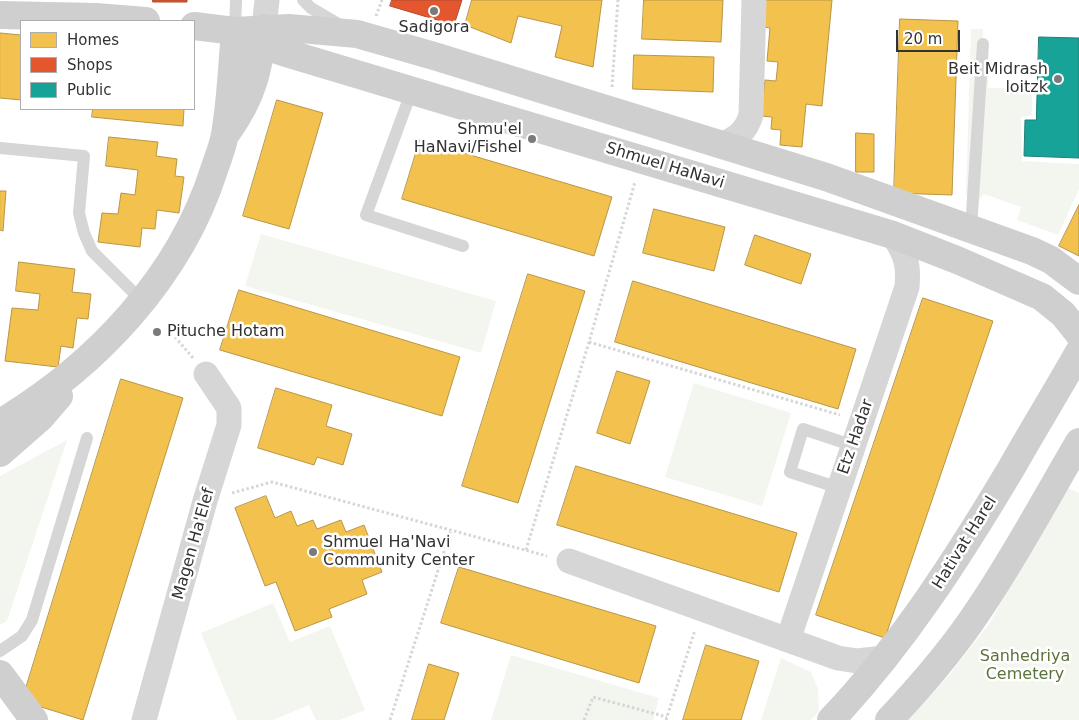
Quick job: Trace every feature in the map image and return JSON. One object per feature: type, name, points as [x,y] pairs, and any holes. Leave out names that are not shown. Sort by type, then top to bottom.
[{"type":"street","points":[[225,135],[248,100],[254,81],[263,37],[267,0]]},
{"type":"street","points":[[724,144],[739,135],[747,127],[751,115],[754,0]]},
{"type":"street","points":[[0,15],[62,8],[140,20]]},
{"type":"street","name":"Shmuel HaNavi","points":[[195,26],[263,37],[412,90],[893,236],[957,260],[1042,297],[1063,314],[1079,334]]},
{"type":"street","name":"Shmuel HaNavi","points":[[263,37],[289,28],[357,34],[610,109],[826,177],[1032,251],[1051,260],[1079,281]]},
{"type":"street","points":[[0,422],[45,395],[79,366],[142,301],[171,262],[193,222],[209,185],[225,135],[234,31]]},
{"type":"street","name":"Etz Hadar","points":[[788,640],[907,287],[907,262],[903,250],[893,236]]},
{"type":"street","name":"Hativat Harel","points":[[831,720],[884,658],[924,606],[952,565],[1079,352]]},
{"type":"street","points":[[0,453],[40,418],[60,395],[79,366]]},
{"type":"street","name":"Magen Ha'Elef","points":[[144,720],[205,501],[229,425],[229,408],[206,374]]},
{"type":"street","points":[[889,720],[932,672],[980,610],[1079,442]]},
{"type":"street","points":[[569,562],[838,658],[856,661],[884,658]]},
{"type":"street","points":[[838,658],[847,672],[852,696]]},
{"type":"street","points":[[0,674],[34,720]]},
{"type":"lane","points":[[234,31],[236,0]]},
{"type":"lane","points":[[303,0],[327,19],[357,34]]},
{"type":"lane","points":[[970,229],[983,44]]},
{"type":"lane","points":[[412,90],[366,215],[463,246]]},
{"type":"lane","points":[[0,148],[84,156],[80,213],[84,233],[92,251],[142,301]]},
{"type":"lane","points":[[839,488],[790,472],[803,430],[854,446]]},
{"type":"lane","points":[[0,651],[22,636],[32,620],[87,438]]},
{"type":"path","points":[[610,109],[618,0]]},
{"type":"path","points":[[526,550],[590,342],[642,159]]},
{"type":"path","points":[[590,342],[862,422]]},
{"type":"path","points":[[205,501],[272,482],[569,562]]},
{"type":"path","points":[[390,720],[451,530]]},
{"type":"path","points":[[584,720],[593,697],[667,718],[702,609]]},
{"type":"green space","points":[[971,29],[983,29],[982,65],[989,67],[988,88],[1032,89],[1032,115],[1021,117],[1022,161],[1079,164],[1079,189],[1058,235],[1017,220],[1021,207],[984,194],[978,201],[966,195]]},
{"type":"green space","points":[[261,234],[496,301],[481,353],[245,286]]},
{"type":"green space","points":[[694,383],[791,413],[762,506],[665,477]]},
{"type":"green space","points":[[67,440],[7,621],[0,625],[0,476]]},
{"type":"green space","name":"Sanhedriya Cemetery","points":[[1066,487],[1079,493],[1079,720],[908,720],[950,674],[989,624]]},
{"type":"green space","points":[[273,603],[290,642],[330,626],[365,710],[340,720],[316,720],[309,705],[273,720],[237,720],[201,633]]},
{"type":"green space","points":[[511,655],[659,698],[653,720],[491,720]]},
{"type":"green space","points":[[781,658],[811,672],[818,689],[819,711],[811,720],[761,720]]},
{"type":"building: Homes","points":[[472,0],[602,0],[593,67],[555,57],[562,26],[518,16],[511,43],[465,25]]},
{"type":"building: Homes","points":[[644,0],[723,0],[721,42],[642,39]]},
{"type":"building: Homes","points":[[765,0],[832,0],[822,106],[806,104],[802,147],[780,145],[781,130],[771,129],[772,117],[761,116],[765,80],[776,81],[778,62],[767,61],[770,28],[763,27]]},
{"type":"building: Homes","points":[[900,19],[958,21],[952,195],[894,193]]},
{"type":"building: Homes","points":[[0,33],[20,35],[20,100],[0,98]]},
{"type":"building: Homes","points":[[634,55],[714,57],[713,92],[633,89]]},
{"type":"building: Homes","points":[[277,100],[323,113],[289,229],[243,216]]},
{"type":"building: Homes","points":[[93,110],[184,110],[183,126],[92,117]]},
{"type":"building: Homes","points":[[856,133],[874,134],[874,172],[856,172]]},
{"type":"building: Homes","points":[[109,137],[158,142],[156,156],[177,159],[175,176],[184,177],[179,213],[157,210],[155,229],[142,228],[140,247],[98,242],[102,213],[118,214],[121,193],[135,195],[138,170],[106,166]]},
{"type":"building: Homes","points":[[420,140],[612,197],[594,256],[402,199]]},
{"type":"building: Homes","points":[[0,191],[6,191],[3,231],[0,230]]},
{"type":"building: Homes","points":[[1079,205],[1079,256],[1059,246]]},
{"type":"building: Homes","points":[[654,209],[725,227],[714,271],[643,253]]},
{"type":"building: Homes","points":[[755,235],[811,254],[801,284],[745,265]]},
{"type":"building: Homes","points":[[19,262],[75,269],[72,292],[91,294],[88,319],[77,318],[73,348],[61,346],[58,367],[5,361],[12,308],[38,310],[40,294],[16,291]]},
{"type":"building: Homes","points":[[528,274],[585,291],[518,503],[462,486]]},
{"type":"building: Homes","points":[[633,281],[856,349],[838,409],[615,342]]},
{"type":"building: Homes","points":[[239,290],[460,357],[442,416],[220,350]]},
{"type":"building: Homes","points":[[923,298],[993,321],[885,638],[816,615]]},
{"type":"building: Homes","points":[[617,371],[650,381],[630,444],[597,433]]},
{"type":"building: Homes","points":[[121,379],[183,398],[83,720],[22,701]]},
{"type":"building: Homes","points":[[276,388],[332,405],[326,426],[352,434],[343,465],[317,457],[314,465],[258,448]]},
{"type":"building: Homes","points":[[576,466],[797,533],[779,592],[557,525]]},
{"type":"building: Homes","name":"Shmuel Ha'Navi Community Center","points":[[266,496],[275,518],[291,511],[297,526],[313,520],[317,529],[341,520],[346,532],[364,525],[382,572],[362,580],[367,594],[329,609],[332,617],[295,631],[276,582],[265,586],[235,508]]},
{"type":"building: Homes","points":[[459,567],[656,626],[639,683],[441,623]]},
{"type":"building: Homes","points":[[706,645],[759,661],[741,720],[683,720]]},
{"type":"building: Homes","points":[[429,664],[459,673],[444,720],[412,720]]},
{"type":"building: Shops","points":[[153,0],[187,0],[187,2],[153,2]]},
{"type":"building: Shops","name":"Sadigora","points":[[392,0],[462,0],[454,25],[390,6]]},
{"type":"building: Public","name":"Beit Midrash loitzk","points":[[1039,37],[1079,38],[1079,158],[1024,156],[1025,120],[1036,120]]},
{"type":"place","name":"Sadigora","points":[[434,11]]},
{"type":"place","name":"Beit Midrash loitzk","points":[[1058,79]]},
{"type":"place","name":"Shmu'el HaNavi/Fishel","points":[[532,139]]},
{"type":"place","name":"Pituche Hotam","points":[[157,332]]},
{"type":"place","name":"Shmuel Ha'Navi Community Center","points":[[313,552]]}]
